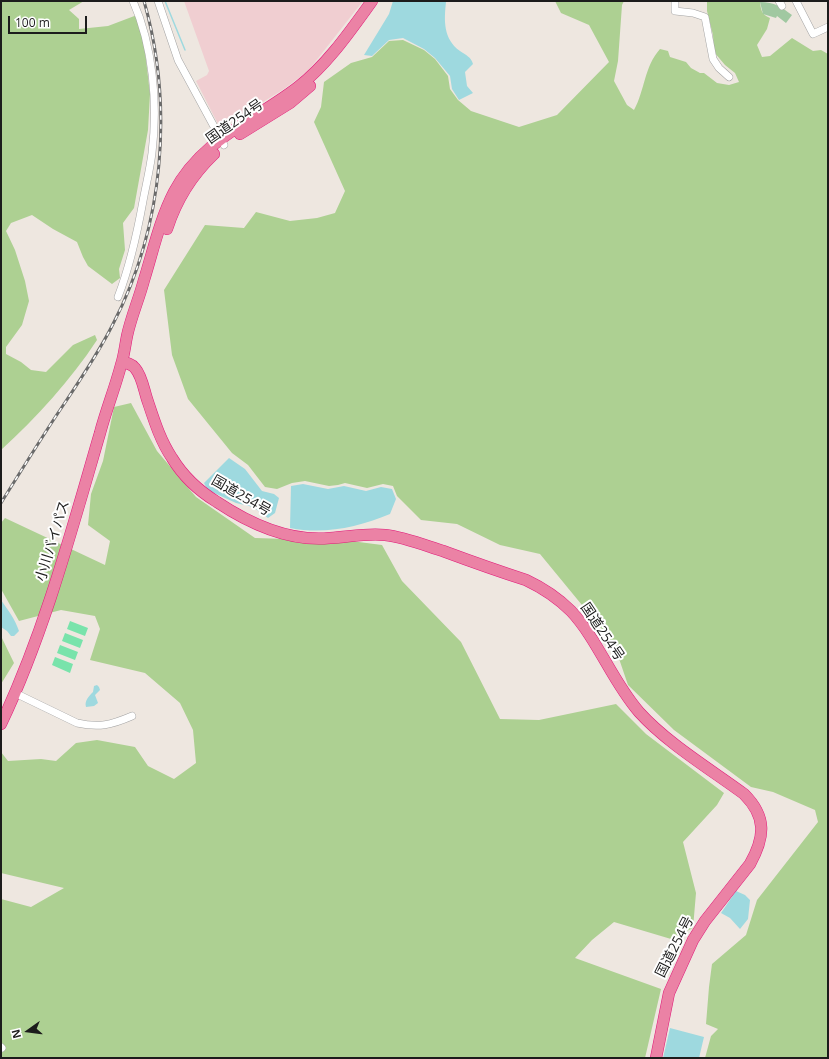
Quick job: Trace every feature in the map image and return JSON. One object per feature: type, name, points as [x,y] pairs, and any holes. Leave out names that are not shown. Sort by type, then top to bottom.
[{"type":"highway","name":"国道254号","points":[[372,1],[335,49],[311,76],[298,88],[222,142],[195,175],[181,198],[170,221],[133,335],[122,362],[130,364],[135,368],[141,380],[158,430],[171,457],[182,472],[199,489],[217,502],[250,521],[276,532],[296,537],[316,539],[352,535],[385,535],[414,541],[526,580],[542,588],[564,605],[580,623],[624,692],[639,712],[663,734],[744,794],[752,802],[761,818],[762,826],[761,838],[756,854],[750,864],[705,921],[693,940],[670,993],[656,1058]]},
{"type":"highway","name":"国道254号","points":[[222,142],[290,103],[324,74],[380,1]]},
{"type":"highway","name":"小川バイパス","points":[[1,724],[36,643],[51,599],[122,362]]},
{"type":"street","points":[[118,298],[129,267],[137,236],[154,138],[153,94],[150,59],[142,25],[133,1]]},
{"type":"street","points":[[158,1],[178,60],[222,142]]},
{"type":"street","points":[[675,1],[675,11],[693,13],[705,17],[713,59],[719,68],[729,77]]},
{"type":"street","points":[[796,1],[813,34],[828,27]]},
{"type":"street","points":[[15,693],[84,725],[109,725],[132,716]]},
{"type":"shaded area","points":[[184,1],[363,1],[308,71],[284,89],[226,125],[218,124],[196,81],[207,75],[209,71]]},
{"type":"green space","points":[[1,1],[84,1],[69,10],[79,19],[79,29],[108,26],[137,15],[145,51],[150,94],[148,130],[134,208],[123,223],[125,250],[119,269],[120,278],[112,284],[88,266],[77,242],[53,229],[32,215],[11,223],[6,231],[15,250],[25,281],[29,301],[22,325],[6,347],[6,354],[21,362],[31,370],[46,372],[73,345],[95,335],[97,340],[76,370],[52,398],[1,450]]},
{"type":"green space","points":[[555,1],[624,1],[622,5],[618,61],[614,81],[627,105],[634,110],[651,63],[660,49],[668,51],[670,57],[686,62],[691,68],[700,73],[704,73],[717,83],[729,85],[739,82],[735,73],[725,65],[714,52],[713,35],[707,11],[707,1],[760,1],[762,11],[770,18],[767,29],[757,45],[762,57],[770,56],[792,38],[813,51],[821,50],[828,54],[828,1058],[705,1058],[711,1036],[718,1029],[706,1024],[712,964],[746,935],[757,900],[818,822],[815,810],[773,792],[751,787],[674,730],[628,685],[614,644],[540,554],[500,545],[457,524],[421,520],[397,496],[393,486],[383,484],[367,488],[345,483],[329,486],[305,481],[292,483],[277,489],[265,487],[248,465],[232,453],[188,399],[172,355],[164,290],[205,225],[244,228],[256,212],[290,221],[317,218],[335,213],[345,191],[314,122],[321,107],[324,82],[351,63],[372,57],[389,41],[403,40],[424,50],[435,59],[448,76],[450,89],[458,100],[471,111],[519,127],[557,115],[609,62],[589,25],[561,13]]},
{"type":"green space","points":[[760,2],[778,6],[792,15],[786,23],[777,16],[776,18],[763,14]]},
{"type":"green space","points":[[131,403],[157,451],[196,497],[255,538],[351,541],[382,545],[402,581],[461,642],[500,719],[539,720],[616,704],[646,734],[724,793],[717,805],[683,842],[696,893],[693,928],[671,939],[614,922],[592,940],[575,958],[661,989],[645,1058],[1,1058],[1,899],[31,907],[64,888],[1,873],[1,752],[8,761],[41,759],[56,761],[76,743],[97,740],[135,747],[148,766],[174,779],[196,763],[193,730],[180,703],[145,673],[90,660],[100,629],[95,616],[61,610],[19,621],[1,589],[1,523],[5,518],[105,565],[110,541],[88,525],[91,494],[103,461],[114,407]]},
{"type":"green space","points":[[70,621],[88,628],[85,636],[67,629]]},
{"type":"green space","points":[[65,633],[83,640],[80,648],[62,641]]},
{"type":"green space","points":[[1,636],[14,663],[1,684]]},
{"type":"green space","points":[[60,645],[78,652],[75,660],[57,653]]},
{"type":"green space","points":[[55,657],[73,664],[70,673],[52,665]]},
{"type":"water","points":[[393,1],[446,2],[445,22],[450,41],[454,46],[470,58],[473,64],[465,72],[467,86],[473,93],[459,100],[452,89],[450,76],[435,58],[424,49],[403,38],[389,40],[372,56],[364,55],[389,14]]},
{"type":"water","points":[[229,458],[245,469],[262,491],[274,494],[279,498],[275,513],[268,518],[253,507],[236,503],[207,489],[204,483]]},
{"type":"water","points":[[303,484],[328,489],[344,486],[366,491],[381,487],[392,489],[396,499],[390,514],[366,523],[316,531],[290,528],[291,486]]},
{"type":"water","points":[[1,600],[19,631],[14,636],[11,636],[1,627]]},
{"type":"water","points":[[97,685],[100,690],[95,695],[98,703],[94,706],[86,707],[88,697],[93,692],[94,686]]},
{"type":"water","points":[[736,891],[745,895],[750,900],[748,919],[740,929],[730,918],[721,913]]},
{"type":"water","points":[[670,1028],[704,1037],[699,1058],[663,1058]]},
{"type":"waterway","points":[[165,1],[185,50]]},
{"type":"railway","points":[[1,503],[107,336],[130,286],[144,247],[153,206],[159,165],[161,124],[159,82],[153,41],[144,1]]}]
